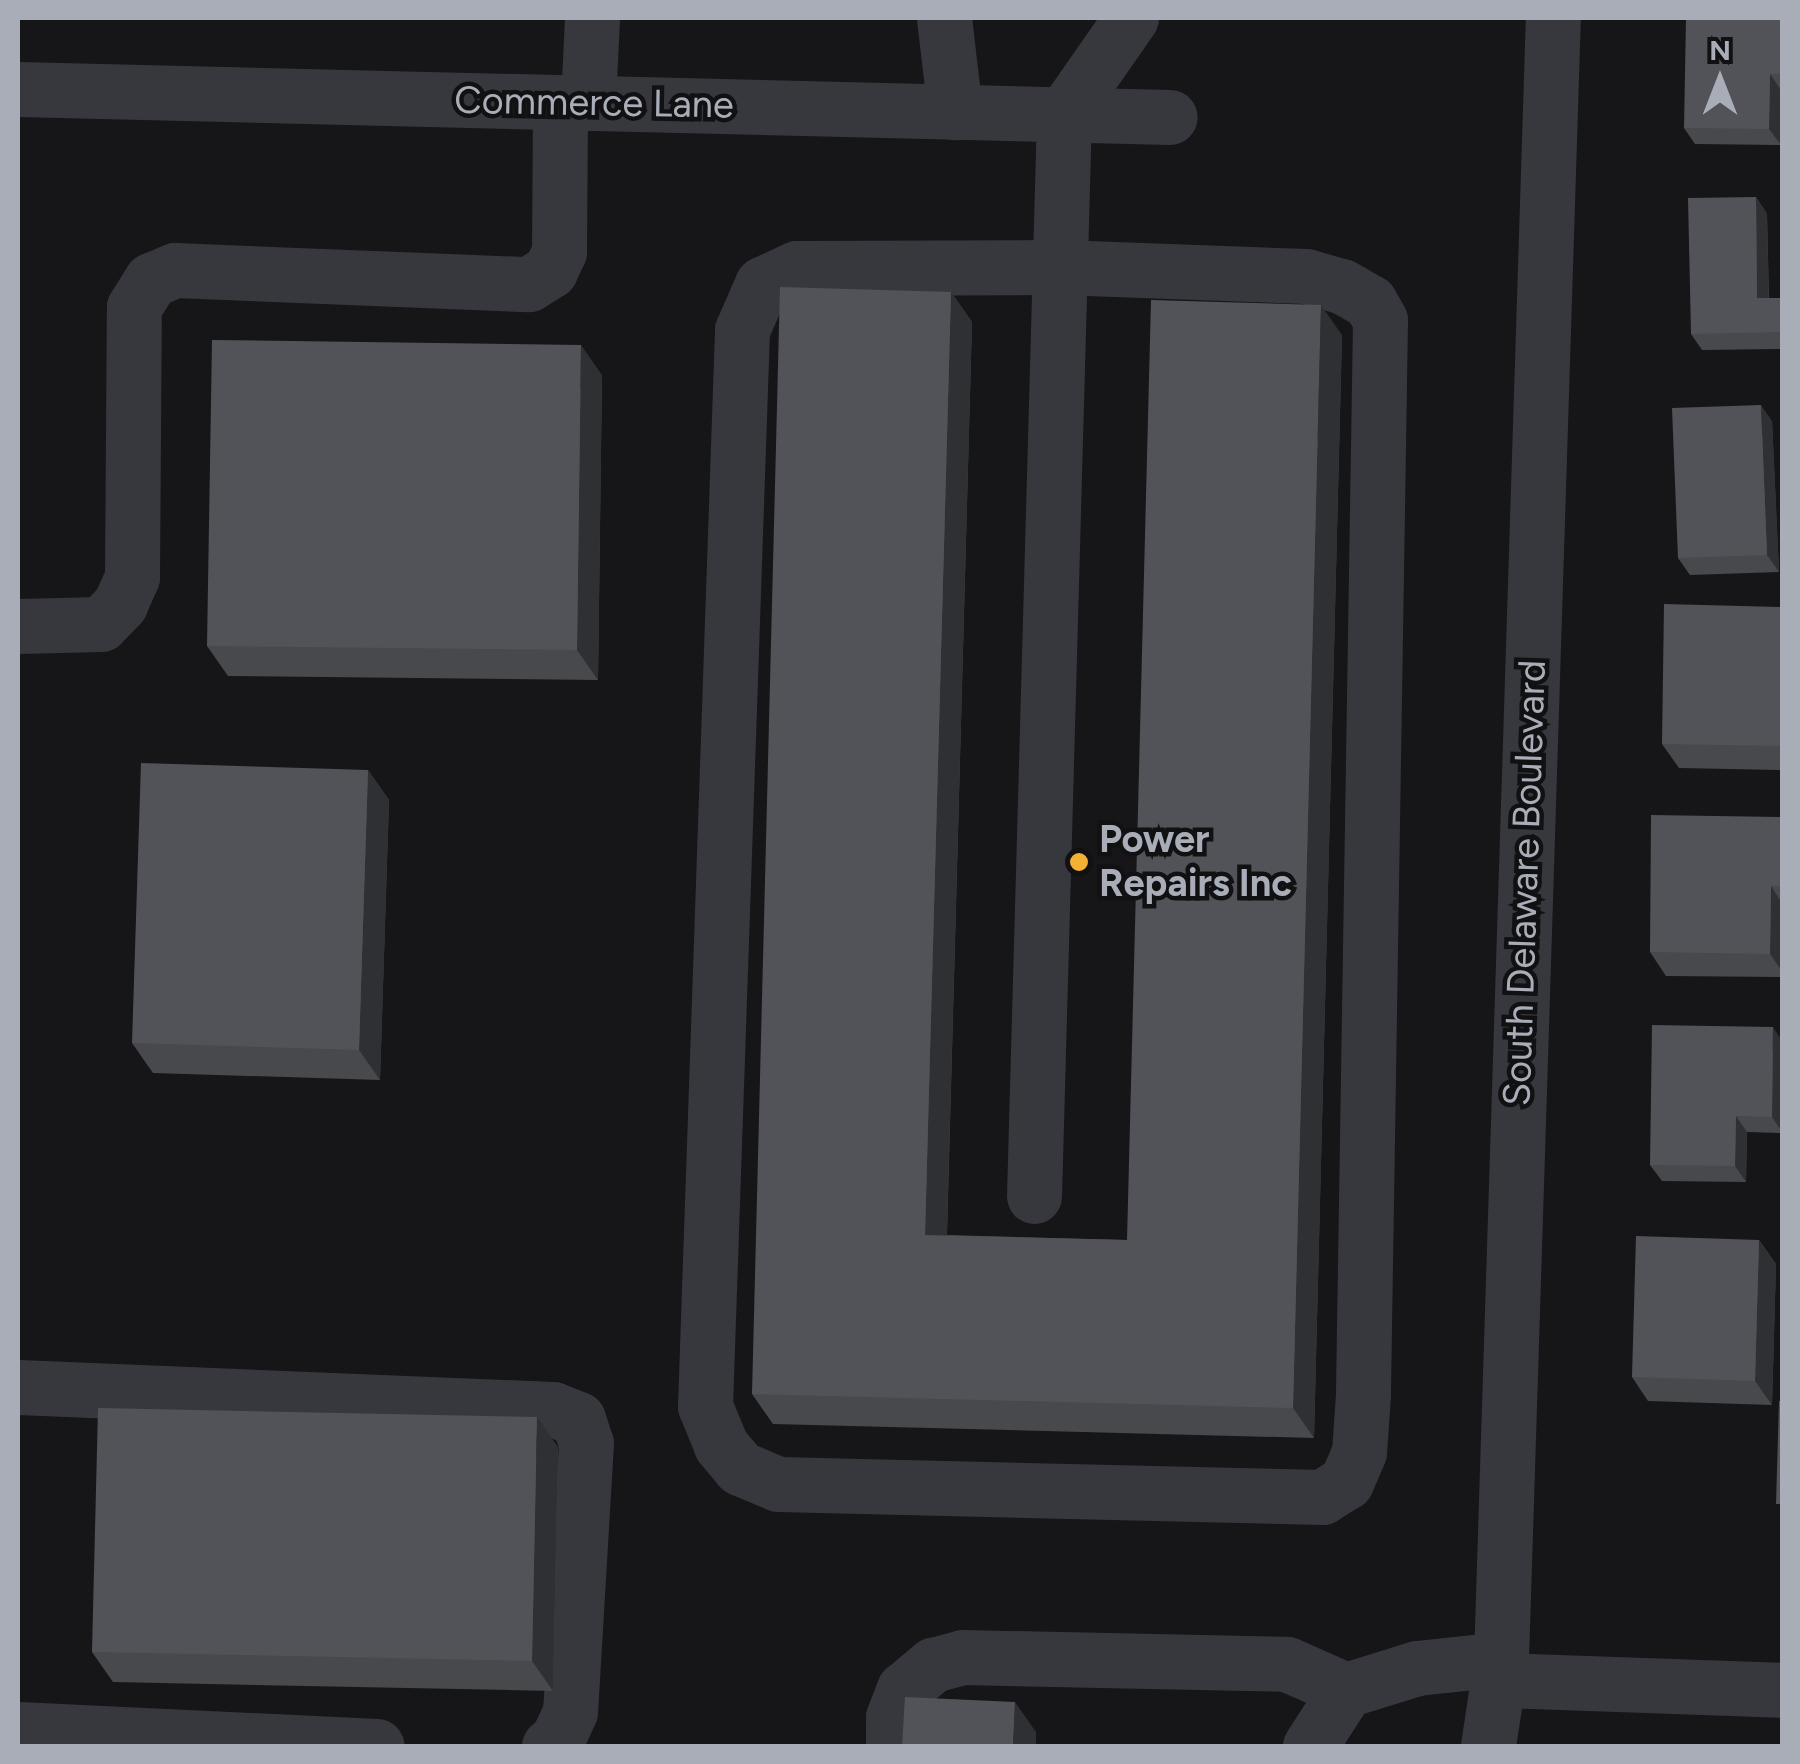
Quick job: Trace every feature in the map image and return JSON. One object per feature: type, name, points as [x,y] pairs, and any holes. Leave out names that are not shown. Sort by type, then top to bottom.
[{"type":"street","points":[[18,626],[100,624],[120,604],[132,577],[134,307],[151,280],[175,270],[529,284],[550,271],[558,252],[574,103],[592,18]]},
{"type":"street","points":[[944,18],[956,112]]},
{"type":"street","points":[[1034,1196],[1064,114],[1131,18]]},
{"type":"street","name":"South Delaware Boulevard","points":[[1488,1746],[1500,1670],[1553,18]]},
{"type":"street","name":"Commerce Lane","points":[[18,89],[1170,117]]},
{"type":"street","points":[[1060,267],[1306,276],[1342,286],[1370,302],[1380,320],[1363,1394],[1358,1452],[1346,1482],[1322,1498],[778,1484],[740,1468],[722,1445],[705,1406],[742,330],[762,284],[797,268],[1060,267]]},
{"type":"street","points":[[18,1387],[553,1409],[578,1419],[586,1443],[570,1712],[557,1740],[549,1746]]},
{"type":"street","points":[[893,1746],[893,1717],[904,1689],[933,1665],[962,1657],[1286,1664],[1346,1690]]},
{"type":"street","points":[[1310,1746],[1346,1690],[1417,1668],[1782,1690]]},
{"type":"street","points":[[1500,1670],[1517,1746]]},
{"type":"street","points":[[18,1729],[377,1746]]},
{"type":"building","points":[[1686,18],[1782,18],[1782,74],[1770,74],[1769,129],[1684,128]]},
{"type":"building","points":[[1756,197],[1757,298],[1782,298],[1782,332],[1691,334],[1688,198]]},
{"type":"building","points":[[780,287],[951,292],[925,1235],[1127,1240],[1151,300],[1321,305],[1293,1408],[752,1394]]},
{"type":"building","points":[[212,340],[581,345],[577,650],[207,646]]},
{"type":"building","points":[[1761,405],[1767,555],[1678,558],[1672,408]]},
{"type":"building","points":[[1664,604],[1782,607],[1782,746],[1662,744]]},
{"type":"building","points":[[141,763],[368,770],[359,1050],[132,1043]]},
{"type":"building","points":[[1651,815],[1782,817],[1782,886],[1771,886],[1770,954],[1650,952]]},
{"type":"building","points":[[1652,1025],[1773,1027],[1772,1117],[1736,1116],[1735,1166],[1650,1165]]},
{"type":"building","points":[[1636,1236],[1759,1240],[1755,1381],[1632,1377]]},
{"type":"building","points":[[1779,1401],[1782,1504],[1776,1504]]},
{"type":"building","points":[[98,1408],[537,1417],[532,1661],[92,1652]]},
{"type":"building","points":[[905,1697],[1015,1702],[1013,1746],[902,1746]]},
{"type":"place","name":"Power Repairs Inc","points":[[1079,862]]}]
